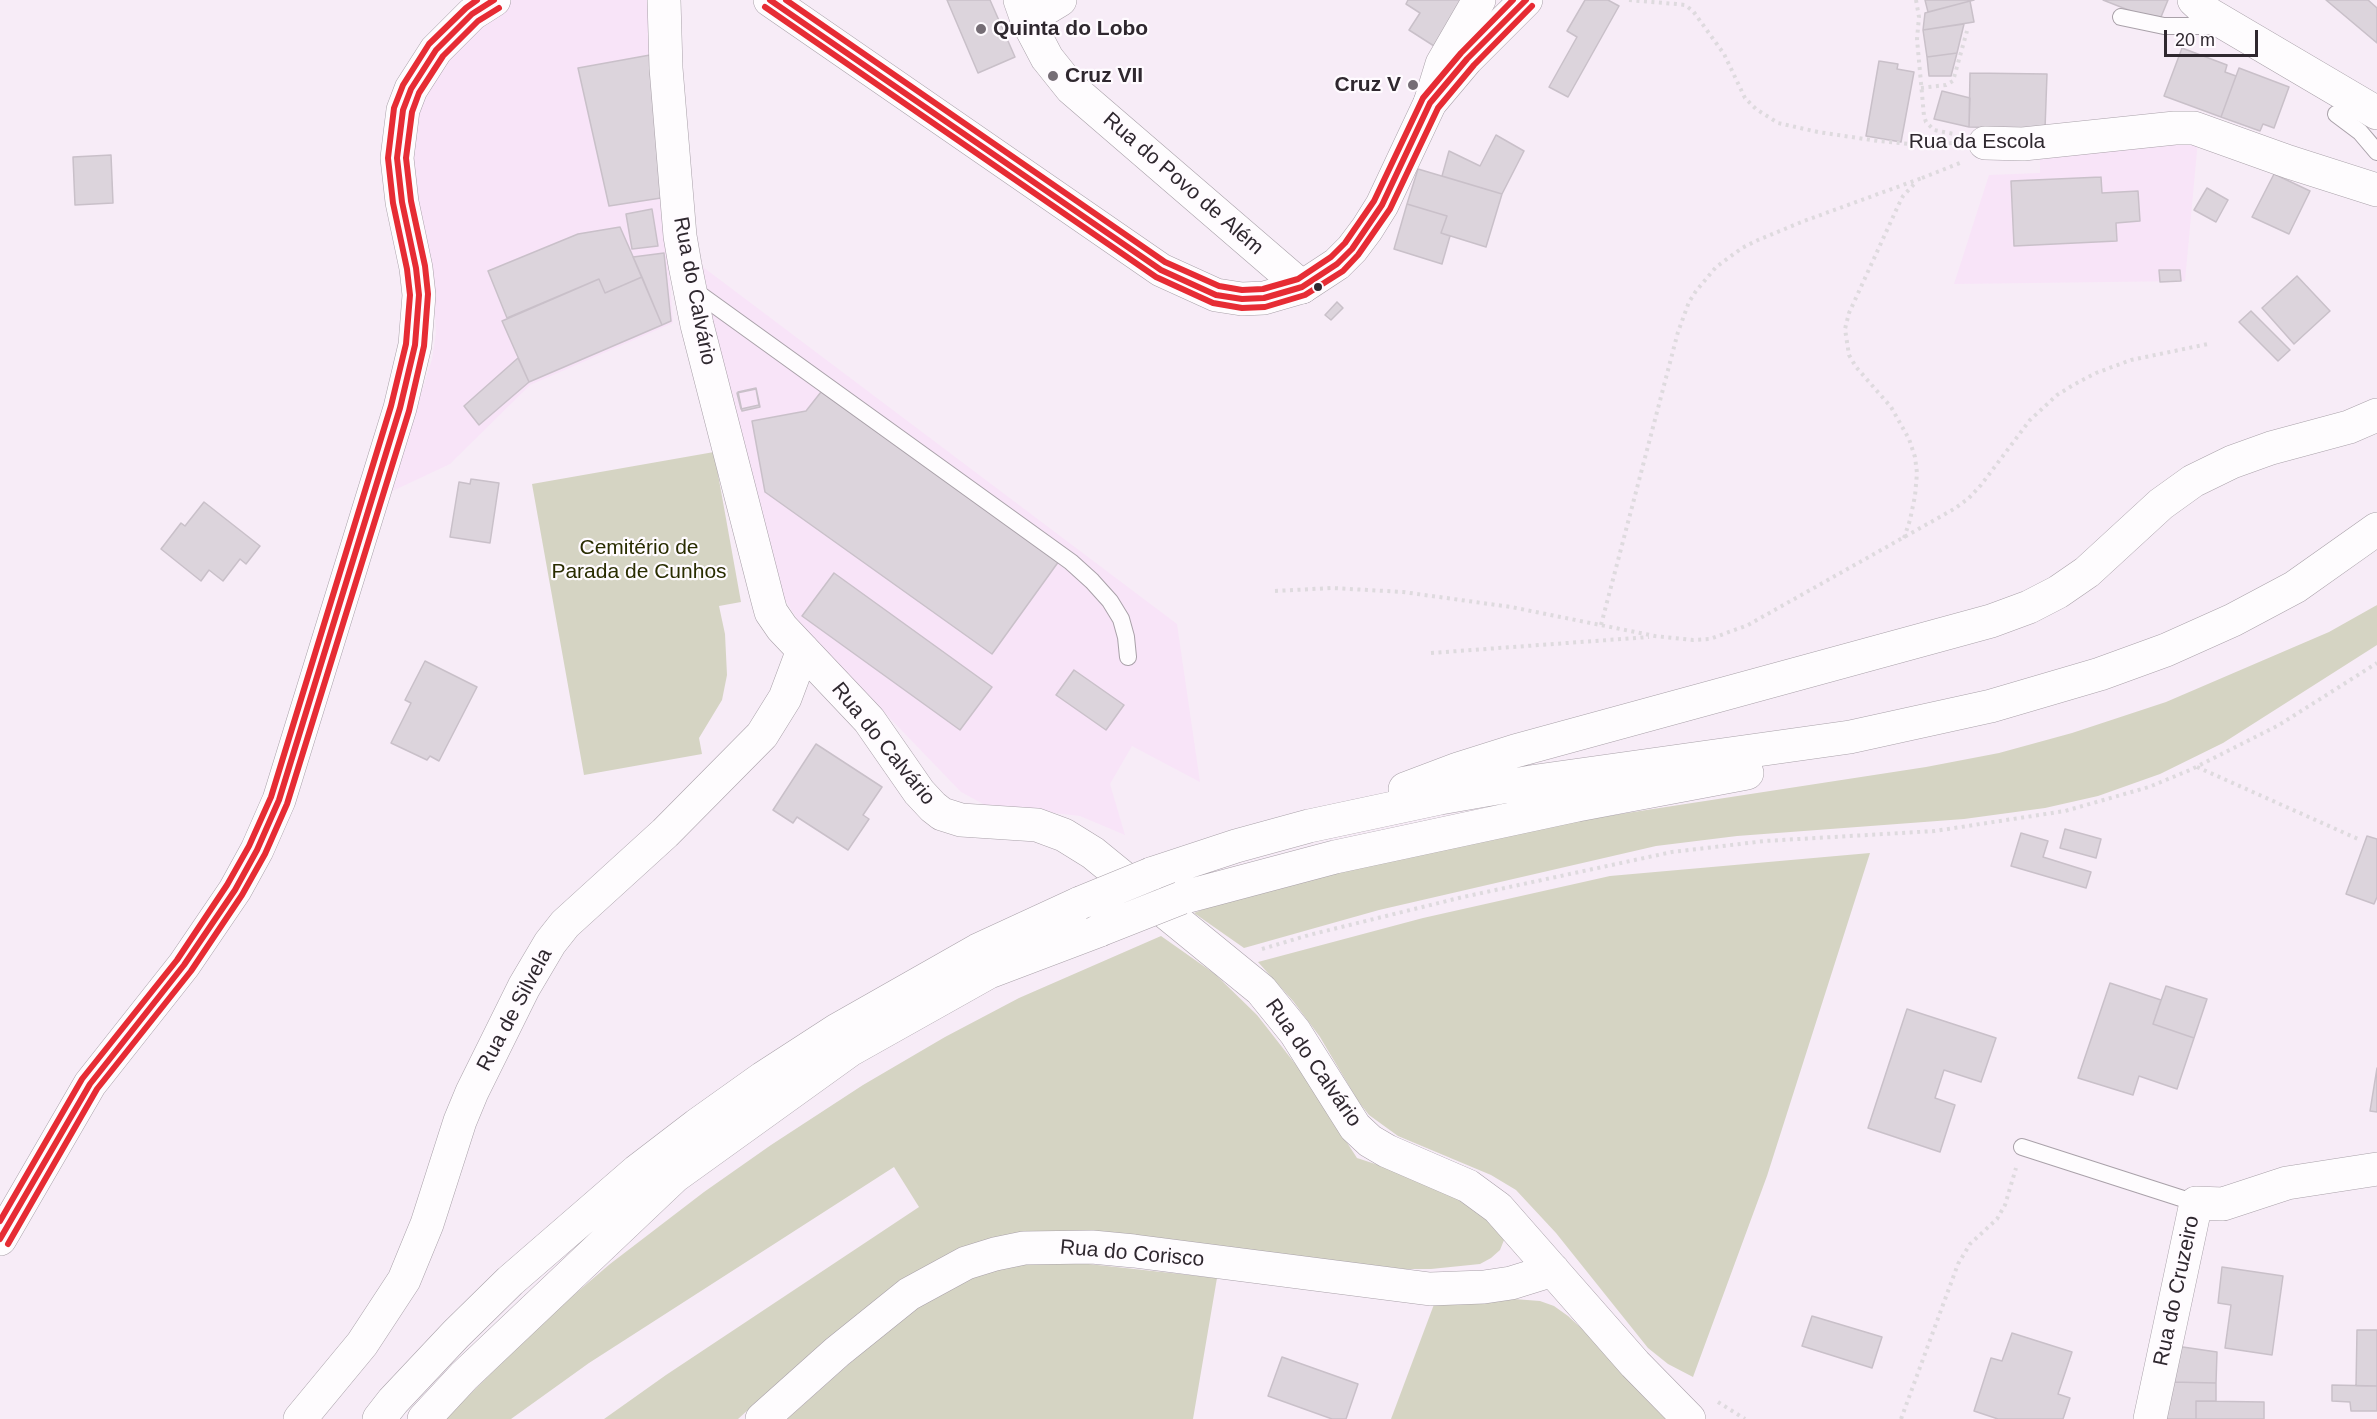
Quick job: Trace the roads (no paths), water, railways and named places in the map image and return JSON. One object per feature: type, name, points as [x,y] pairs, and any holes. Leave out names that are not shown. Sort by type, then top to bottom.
[{"type":"main road","points":[[0,1239],[90,1084],[184,965],[217,918],[257,850],[279,800],[400,408],[415,345],[419,295],[416,268],[402,202],[397,159],[398,133],[403,110],[411,89],[436,50],[472,14],[494,0]]},
{"type":"main road","name":"Rua do Calvário","points":[[664,0],[664,39],[680,236],[700,334],[768,601],[776,621],[868,720],[919,792],[942,814],[961,820],[1037,825],[1064,835],[1093,854],[1261,990],[1280,1011],[1355,1127],[1370,1141],[1414,1164],[1468,1186],[1498,1208],[1635,1364],[1689,1419]]},
{"type":"main road","points":[[770,0],[1161,270],[1216,295],[1242,299],[1264,298],[1302,287],[1337,264],[1367,229],[1382,205],[1430,103],[1442,64],[1479,0]]},
{"type":"main road","name":"Rua do Povo de Além","points":[[1060,0],[1024,10],[1047,58],[1071,88],[1302,287]]},
{"type":"main road","points":[[1430,103],[1467,59],[1526,0]]},
{"type":"main road","points":[[2194,0],[2209,14],[2377,113]]},
{"type":"main road","name":"Rua da Escola","points":[[1985,143],[2023,144],[2194,128],[2377,190]]},
{"type":"main road","points":[[1309,826],[1458,769],[1506,754],[1991,621],[2029,607],[2058,592],[2087,572],[2160,504],[2193,481],[2232,462],[2271,448],[2349,428],[2377,415]]},
{"type":"main road","points":[[379,1419],[456,1334],[510,1281],[637,1170],[697,1125],[763,1078],[847,1024],[978,950],[1080,903],[1151,874],[1236,846],[1309,826],[1493,789],[1850,737],[1991,706],[2100,674],[2166,650],[2233,620],[2295,587],[2377,529]]},
{"type":"main road","points":[[424,1419],[464,1376],[675,1176],[850,1050],[989,972],[1181,898],[1347,854],[1577,805],[1888,746],[2041,710],[2106,691],[2218,643],[2310,594],[2377,549]]},
{"type":"main road","name":"Rua de Silvela","points":[[300,1419],[362,1344],[404,1280],[427,1224],[460,1121],[472,1092],[524,987],[550,943],[574,916],[665,833],[762,735],[785,698],[803,650]]},
{"type":"main road","name":"Rua do Cruzeiro","points":[[2150,1419],[2196,1203],[2223,1204],[2287,1183],[2377,1168]]},
{"type":"main road","name":"Rua do Corisco","points":[[762,1419],[837,1352],[909,1294],[966,1263],[1015,1250],[1092,1247],[1430,1288],[1484,1287],[1511,1283],[1553,1270]]},
{"type":"lane","points":[[2121,17],[2164,26],[2230,26]]},
{"type":"lane","points":[[2336,114],[2360,132],[2377,152]]},
{"type":"lane","points":[[690,287],[1071,562],[1110,601],[1121,619],[1128,657]]},
{"type":"lane","points":[[2022,1148],[2196,1203]]},
{"type":"place","name":"Quinta do Lobo","points":[[981,29]]},
{"type":"place","name":"Cruz VII","points":[[1053,76]]},
{"type":"place","name":"Cruz V","points":[[1413,85]]},
{"type":"park label","name":"Cemitério de Parada de Cunhos","points":[[639,560]]}]
